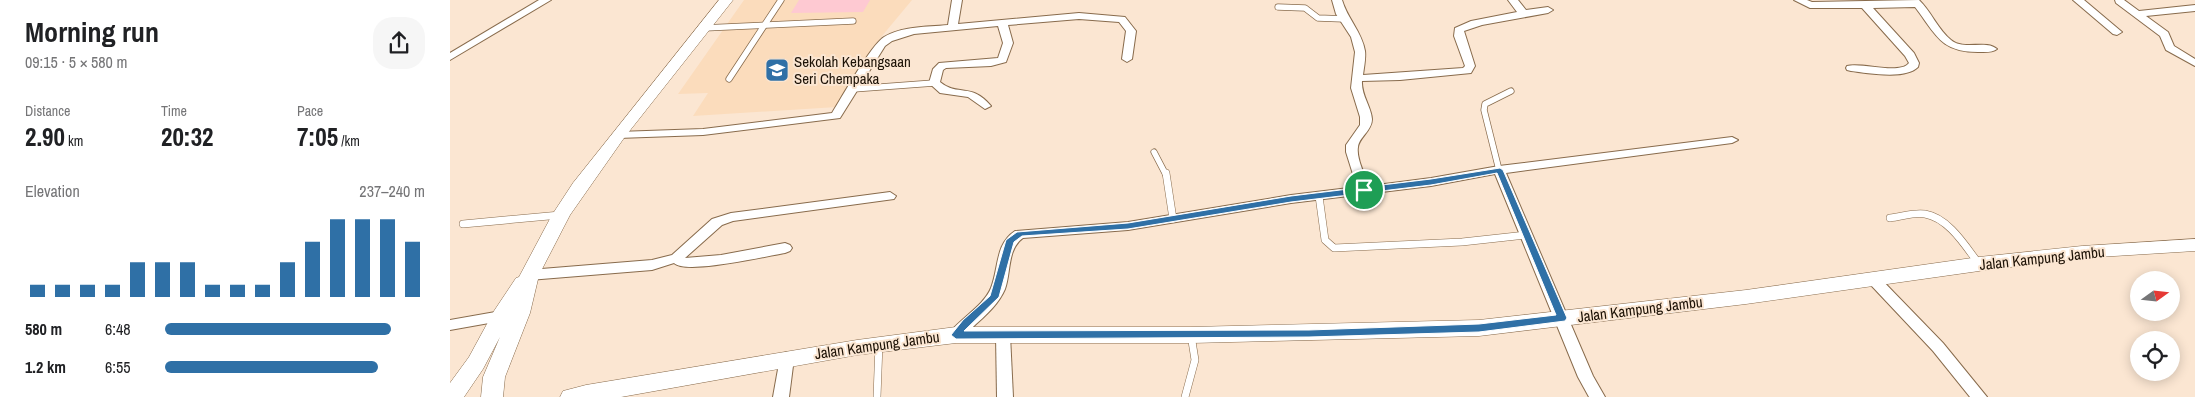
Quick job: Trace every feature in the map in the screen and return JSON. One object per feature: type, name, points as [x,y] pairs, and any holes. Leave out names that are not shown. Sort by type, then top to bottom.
[{"type":"street","points":[[450,57],[546,0]]},
{"type":"street","points":[[452,397],[476,363],[501,316],[529,276],[561,215],[579,187],[726,0]]},
{"type":"street","points":[[952,27],[957,0]]},
{"type":"street","points":[[1337,0],[1344,19],[1356,37],[1360,52],[1356,88],[1366,117],[1366,125],[1352,145],[1352,152],[1364,190]]},
{"type":"street","points":[[1513,0],[1523,12]]},
{"type":"street","points":[[1799,0],[1810,5],[1865,5],[1916,2],[1948,43],[1962,49],[1992,49]]},
{"type":"street","points":[[2078,0],[2117,32]]},
{"type":"street","points":[[2188,0],[2195,6]]},
{"type":"street","points":[[2119,2],[2164,34],[2170,48],[2195,63]]},
{"type":"street","points":[[1851,68],[1899,71],[1909,70],[1913,67],[1914,63],[1897,40],[1865,5]]},
{"type":"street","points":[[2138,14],[2195,6]]},
{"type":"street","points":[[1358,78],[1467,71],[1470,66],[1459,36],[1459,30],[1476,23],[1511,18],[1523,12],[1548,10]]},
{"type":"street","points":[[618,135],[703,132],[831,117],[840,113],[880,44],[886,39],[902,33],[1079,16],[1122,19],[1131,31],[1127,59]]},
{"type":"street","points":[[985,106],[971,94],[944,90],[934,83],[938,69],[943,65],[991,64],[1002,60],[1008,43],[1002,22]]},
{"type":"street","points":[[956,335],[966,322],[994,297],[1010,240],[1014,236],[1026,232],[1128,226],[1319,196],[1431,182],[1500,170],[1732,140]]},
{"type":"street","points":[[1500,170],[1586,377],[1597,397]]},
{"type":"street","points":[[529,276],[652,264],[677,258],[717,222],[731,217],[890,196]]},
{"type":"street","name":"Jalan Kampung Jambu","points":[[571,397],[879,343],[956,335],[1190,335],[1479,328],[1746,297],[1979,264],[2082,252],[2195,245]]},
{"type":"street","points":[[677,258],[682,263],[698,263],[785,248]]},
{"type":"street","points":[[492,397],[494,377],[520,312],[529,276]]},
{"type":"street","points":[[1873,279],[1938,348],[1979,397]]},
{"type":"street","points":[[450,325],[501,316]]},
{"type":"street","points":[[1003,336],[1005,397]]},
{"type":"street","points":[[781,397],[786,358]]},
{"type":"street","name":"Jalan Kampung Jambu","points":[[621,397],[696,376]]},
{"type":"lane","points":[[729,79],[781,0]]},
{"type":"lane","points":[[1305,8],[1306,0]]},
{"type":"lane","points":[[1278,7],[1305,8],[1318,18],[1344,19]]},
{"type":"lane","points":[[704,28],[853,21]]},
{"type":"lane","points":[[853,89],[934,83]]},
{"type":"lane","points":[[1500,170],[1484,110],[1485,104],[1511,91]]},
{"type":"lane","points":[[1154,152],[1155,157],[1166,173],[1173,219]]},
{"type":"lane","points":[[1319,196],[1325,240],[1334,248],[1462,242],[1526,235]]},
{"type":"lane","points":[[1890,218],[1926,214],[1936,217],[1943,222],[1979,264]]},
{"type":"lane","points":[[463,224],[561,215]]},
{"type":"lane","points":[[1186,397],[1195,360],[1190,335]]},
{"type":"lane","points":[[877,397],[879,343]]},
{"type":"shaded area","name":"Sekolah Kebangsaan Seri Chempaka","points":[[744,0],[912,0],[872,48],[837,107],[693,116],[708,93],[678,94]]},
{"type":"shaded area","points":[[799,0],[870,0],[863,12],[791,13]]},
{"type":"place","name":"Sekolah Kebangsaan Seri Chempaka","points":[[777,70]]},
{"type":"route","points":[[1500,170],[1562,318],[1479,328],[1309,333],[956,335],[966,322],[994,297],[999,285],[1010,240],[1014,236],[1026,232],[1128,226],[1291,199],[1364,190],[1431,182],[1500,170]]}]
